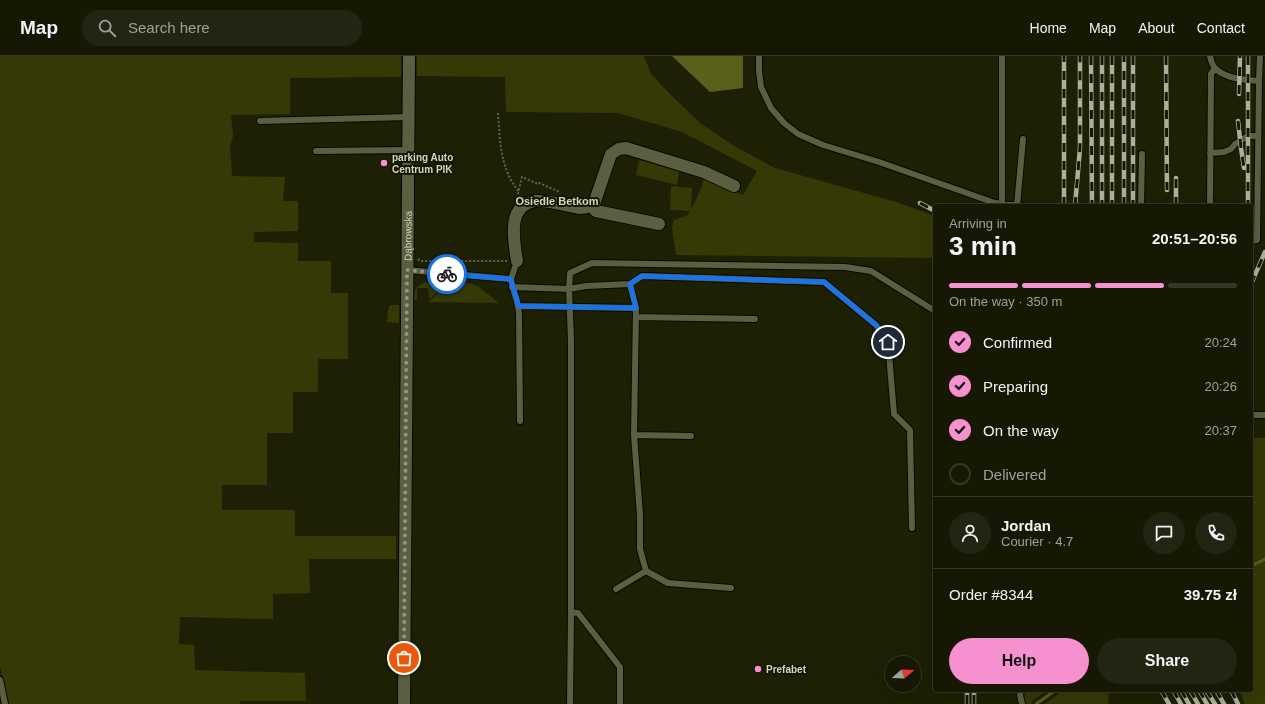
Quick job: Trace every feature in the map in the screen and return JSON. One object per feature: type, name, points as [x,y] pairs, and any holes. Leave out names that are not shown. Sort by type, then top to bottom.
[{"type":"street","name":"Dąbrowska","points":[[404,704],[409,56]]},
{"type":"street","points":[[517,261],[514,225],[517,214],[521,209],[526,204],[537,201],[580,208],[591,206],[595,201],[611,154],[619,149],[626,148],[704,172],[734,186]]},
{"type":"street","points":[[591,206],[596,211],[659,224]]},
{"type":"lane","points":[[759,56],[761,87],[771,108],[784,123],[798,134],[823,145],[879,162],[995,203],[1008,204]]},
{"type":"lane","points":[[1002,56],[1002,203]]},
{"type":"lane","points":[[1210,56],[1215,68],[1222,73],[1239,80],[1259,81]]},
{"type":"lane","points":[[1253,241],[1257,240],[1257,136],[1260,56]]},
{"type":"lane","points":[[1210,204],[1211,74],[1215,68]]},
{"type":"lane","points":[[260,120],[408,117]]},
{"type":"lane","points":[[1210,153],[1224,152],[1231,149],[1235,144],[1248,136],[1257,136]]},
{"type":"lane","points":[[1019,204],[1023,139]]},
{"type":"lane","points":[[316,151],[408,150]]},
{"type":"lane","points":[[1141,204],[1142,154]]},
{"type":"lane","points":[[517,261],[511,279],[512,287],[518,301],[520,421]]},
{"type":"lane","points":[[570,704],[570,308],[568,289],[570,273],[592,263],[845,268],[871,271],[933,310]]},
{"type":"lane","points":[[407,270],[511,279]]},
{"type":"lane","points":[[512,287],[568,289],[586,286],[630,284],[642,276],[824,282],[876,325],[888,342],[894,414],[910,430],[912,528]]},
{"type":"lane","points":[[630,284],[636,308],[634,435],[640,515],[640,549],[646,571],[668,583],[731,588]]},
{"type":"lane","points":[[518,306],[636,308]]},
{"type":"lane","points":[[636,317],[755,319]]},
{"type":"lane","points":[[1253,415],[1265,415]]},
{"type":"lane","points":[[634,435],[692,436]]},
{"type":"lane","points":[[616,589],[646,571]]},
{"type":"lane","points":[[571,612],[578,613],[620,667],[620,704]]},
{"type":"lane","points":[[0,680],[5,704]]},
{"type":"lane","points":[[1021,692],[1022,704]]},
{"type":"path","points":[[498,113],[504,166],[513,185],[519,192]]},
{"type":"path","points":[[414,255],[420,260],[517,261]]},
{"type":"shaded area","points":[[0,56],[401,56],[401,77],[290,78],[290,114],[231,115],[233,136],[230,147],[232,176],[285,177],[283,201],[298,201],[298,231],[254,232],[254,242],[298,243],[298,261],[331,261],[331,293],[348,293],[348,359],[318,359],[318,392],[293,392],[293,433],[267,433],[267,485],[222,485],[222,510],[295,510],[295,536],[396,536],[396,559],[309,559],[310,593],[273,594],[273,619],[180,617],[179,644],[194,645],[195,670],[305,673],[306,701],[240,701],[240,704],[8,704],[0,666]]},
{"type":"shaded area","points":[[417,56],[644,56],[651,74],[666,90],[700,123],[734,146],[775,168],[896,202],[933,215],[933,258],[676,255],[672,228],[674,220],[688,215],[690,211],[670,210],[671,186],[692,188],[691,209],[705,177],[743,195],[757,171],[682,132],[618,113],[506,112],[505,77],[417,76]]},
{"type":"shaded area","points":[[672,56],[743,56],[743,88],[710,92]]},
{"type":"shaded area","points":[[639,160],[679,171],[677,185],[636,175]]},
{"type":"shaded area","points":[[425,282],[447,282],[431,298],[429,298],[428,288],[417,288],[417,300],[413,300],[416,288]]},
{"type":"shaded area","points":[[450,282],[470,283],[479,287],[499,303],[428,302]]},
{"type":"shaded area","points":[[390,305],[399,305],[399,323],[387,322]]},
{"type":"shaded area","points":[[1253,438],[1265,438],[1265,704],[1245,704],[1240,692],[1253,692]]},
{"type":"shaded area","points":[[1025,692],[1045,692],[1033,700],[1031,704],[1026,704],[1024,696]]},
{"type":"shaded area","points":[[1061,692],[1109,692],[1108,704],[1045,704]]},
{"type":"waterway","points":[[1253,565],[1265,559]]},
{"type":"waterway","points":[[1036,704],[1053,692]]},
{"type":"railway","points":[[1064,56],[1064,204]]},
{"type":"railway","points":[[1075,204],[1080,148],[1080,56]]},
{"type":"railway","points":[[1091,56],[1092,204]]},
{"type":"railway","points":[[1102,56],[1102,204]]},
{"type":"railway","points":[[1112,56],[1112,204]]},
{"type":"railway","points":[[1124,56],[1124,204]]},
{"type":"railway","points":[[1133,56],[1133,204]]},
{"type":"railway","points":[[1166,56],[1167,190]]},
{"type":"railway","points":[[1239,94],[1240,56]]},
{"type":"railway","points":[[1248,56],[1248,204]]},
{"type":"railway","points":[[1238,121],[1244,168]]},
{"type":"railway","points":[[1176,178],[1176,204]]},
{"type":"railway","points":[[920,203],[933,210]]},
{"type":"railway","points":[[1253,279],[1265,252]]},
{"type":"railway","points":[[967,692],[967,704]]},
{"type":"railway","points":[[974,692],[974,704]]},
{"type":"railway","points":[[1162,692],[1169,704]]},
{"type":"railway","points":[[1174,692],[1181,704]]},
{"type":"railway","points":[[1182,692],[1189,704]]},
{"type":"railway","points":[[1191,692],[1198,704]]},
{"type":"railway","points":[[1200,692],[1207,704]]},
{"type":"railway","points":[[1207,692],[1215,704]]},
{"type":"railway","points":[[1217,692],[1224,704]]},
{"type":"railway","points":[[1232,692],[1238,704]]},
{"type":"way so far","points":[[404,658],[407,270],[447,274]]},
{"type":"place","name":"parking Auto Centrum PIK","points":[[384,163]]},
{"type":"place","name":"Prefabet","points":[[758,669]]},
{"type":"district","name":"Osiedle Betkom","points":[[557,201]]},
{"type":"route","points":[[447,274],[511,279],[512,287],[518,301],[518,306],[570,308],[636,308],[630,284],[642,276],[824,282],[876,325],[888,342]]}]
